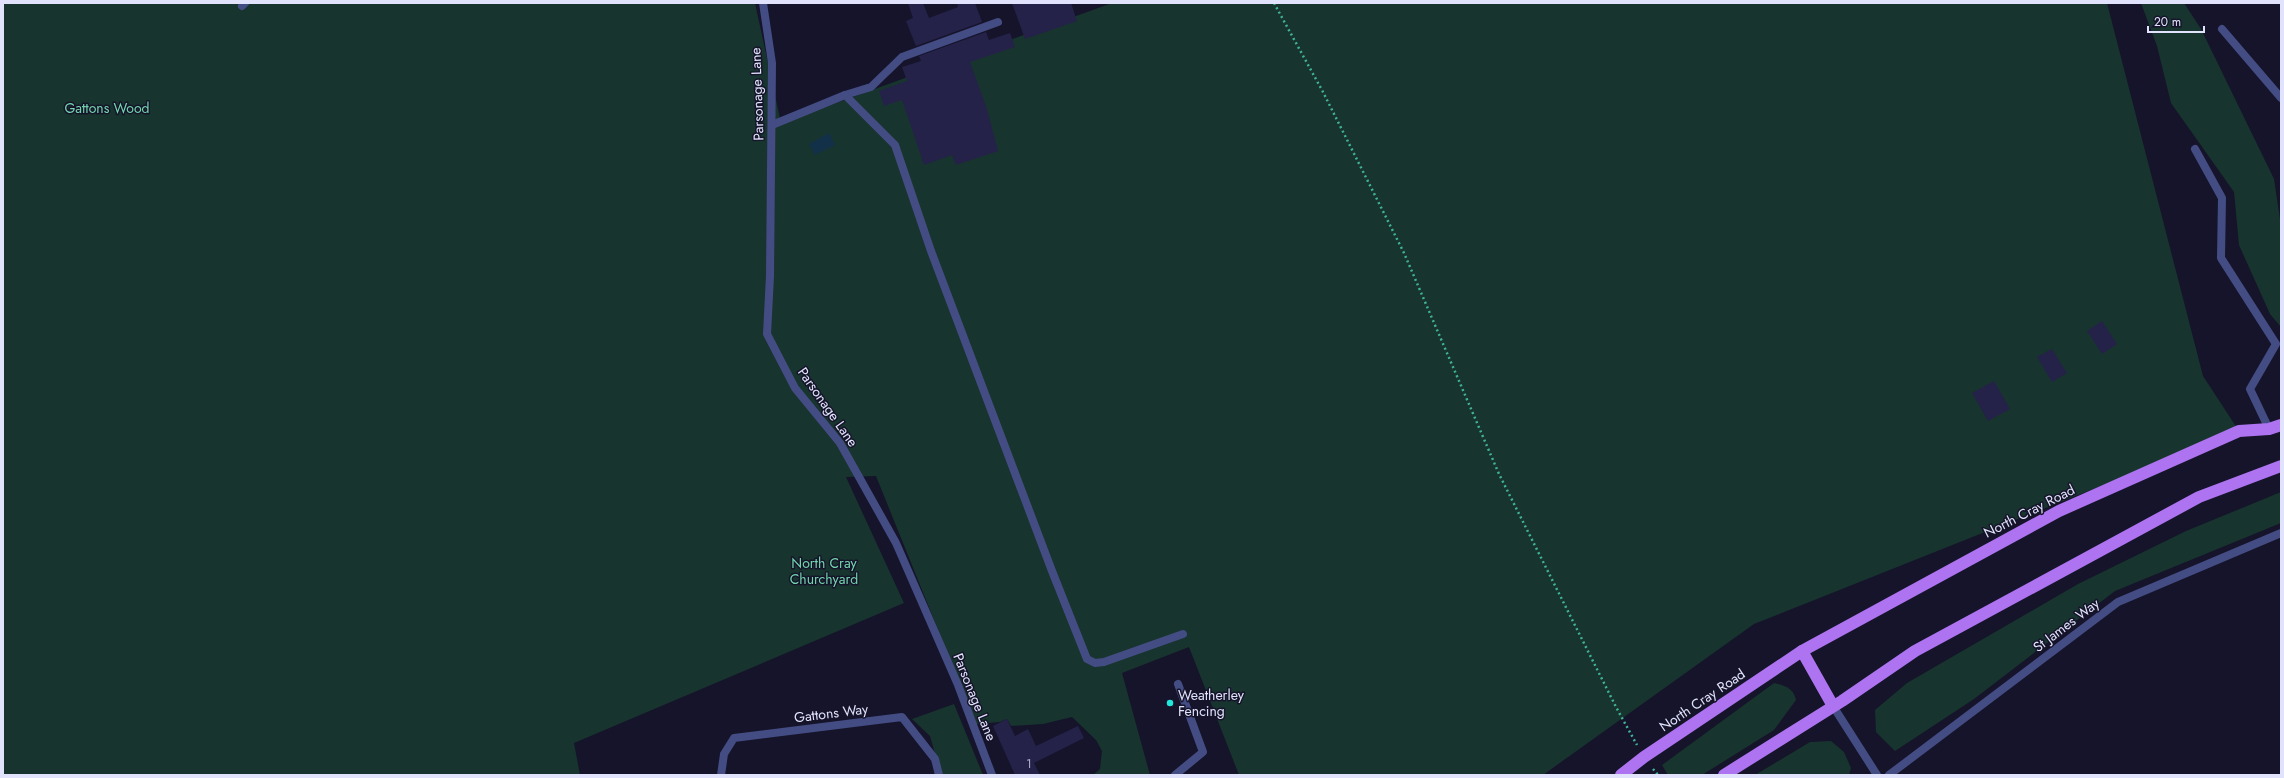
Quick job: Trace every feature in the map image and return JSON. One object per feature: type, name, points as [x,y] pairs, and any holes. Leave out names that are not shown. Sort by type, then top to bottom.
[{"type":"main road","name":"North Cray Road","points":[[1621,775],[1644,757],[1802,651],[2059,511],[2238,431],[2269,429],[2281,425]]},
{"type":"main road","points":[[1724,775],[1833,706],[1915,651],[2199,497],[2281,466]]},
{"type":"main road","points":[[1802,651],[1833,706]]},
{"type":"street","name":"Parsonage Lane","points":[[763,3],[772,63],[770,276],[767,334],[795,388],[840,443],[896,543],[958,685],[992,775]]},
{"type":"street","points":[[772,125],[845,95],[871,87],[902,57],[998,22]]},
{"type":"street","points":[[2222,29],[2281,98]]},
{"type":"street","points":[[845,95],[894,145],[931,252],[1052,571],[1088,659],[1096,663],[1104,662],[1183,634]]},
{"type":"street","points":[[2195,149],[2222,198],[2221,258],[2276,344],[2250,389],[2269,429]]},
{"type":"street","name":"St James Way","points":[[1888,775],[2118,602],[2281,533]]},
{"type":"street","points":[[1175,775],[1203,752],[1178,684]]},
{"type":"street","points":[[1833,706],[1877,775]]},
{"type":"street","name":"Gattons Way","points":[[721,775],[724,754],[734,738],[902,717],[935,759],[939,775]]},
{"type":"path","points":[[1274,3],[1323,92],[1404,252],[1499,474],[1616,707],[1644,757],[1658,775]]},
{"type":"green space","points":[[3,3],[755,3],[781,123],[1112,3],[2107,3],[2203,376],[2239,431],[1754,624],[1543,775],[1239,775],[1189,647],[1122,673],[1150,775],[1093,775],[1100,769],[1102,751],[1096,740],[1072,717],[1043,724],[1011,726],[1007,719],[1000,722],[976,724],[876,476],[846,477],[904,603],[574,743],[580,775],[3,775]]},
{"type":"green space","points":[[2141,3],[2184,3],[2201,29],[2274,179],[2281,226],[2281,327],[2270,314],[2239,245],[2234,192],[2171,103],[2157,46]]},
{"type":"green space","points":[[2281,492],[2281,523],[2115,591],[1974,699],[1895,751],[1876,732],[1875,710],[1907,683],[2078,584],[2186,531]]},
{"type":"green space","points":[[1774,683],[1785,686],[1791,690],[1796,700],[1774,730],[1702,775],[1668,775],[1662,765]]},
{"type":"green space","points":[[954,704],[983,775],[941,775],[930,736],[912,719]]},
{"type":"green space","points":[[1831,741],[1844,752],[1851,768],[1849,775],[1755,775],[1810,742]]},
{"type":"water","points":[[829,133],[835,145],[815,155],[809,144]]},
{"type":"building","points":[[908,3],[923,3],[929,18],[958,7],[957,3],[975,3],[982,22],[916,46],[906,21],[913,18]]},
{"type":"building","points":[[1012,3],[1071,3],[1077,21],[1025,39]]},
{"type":"building","points":[[986,32],[989,40],[1010,33],[1015,47],[970,62],[987,109],[998,151],[956,165],[952,155],[924,165],[902,100],[884,106],[879,91],[907,81],[902,67],[921,61],[919,56]]},
{"type":"building","points":[[2102,321],[2117,344],[2102,354],[2087,331]]},
{"type":"building","points":[[2052,349],[2067,373],[2052,382],[2037,357]]},
{"type":"building","points":[[1994,381],[2010,409],[1988,421],[1972,393]]},
{"type":"building","points":[[1007,719],[1015,736],[1028,729],[1036,746],[1078,726],[1084,738],[1034,763],[1040,775],[1015,775],[993,726]]},
{"type":"place","name":"Weatherley Fencing","points":[[1170,703]]},
{"type":"park label","name":"Gattons Wood","points":[[107,108]]},
{"type":"park label","name":"North Cray Churchyard","points":[[824,572]]}]
